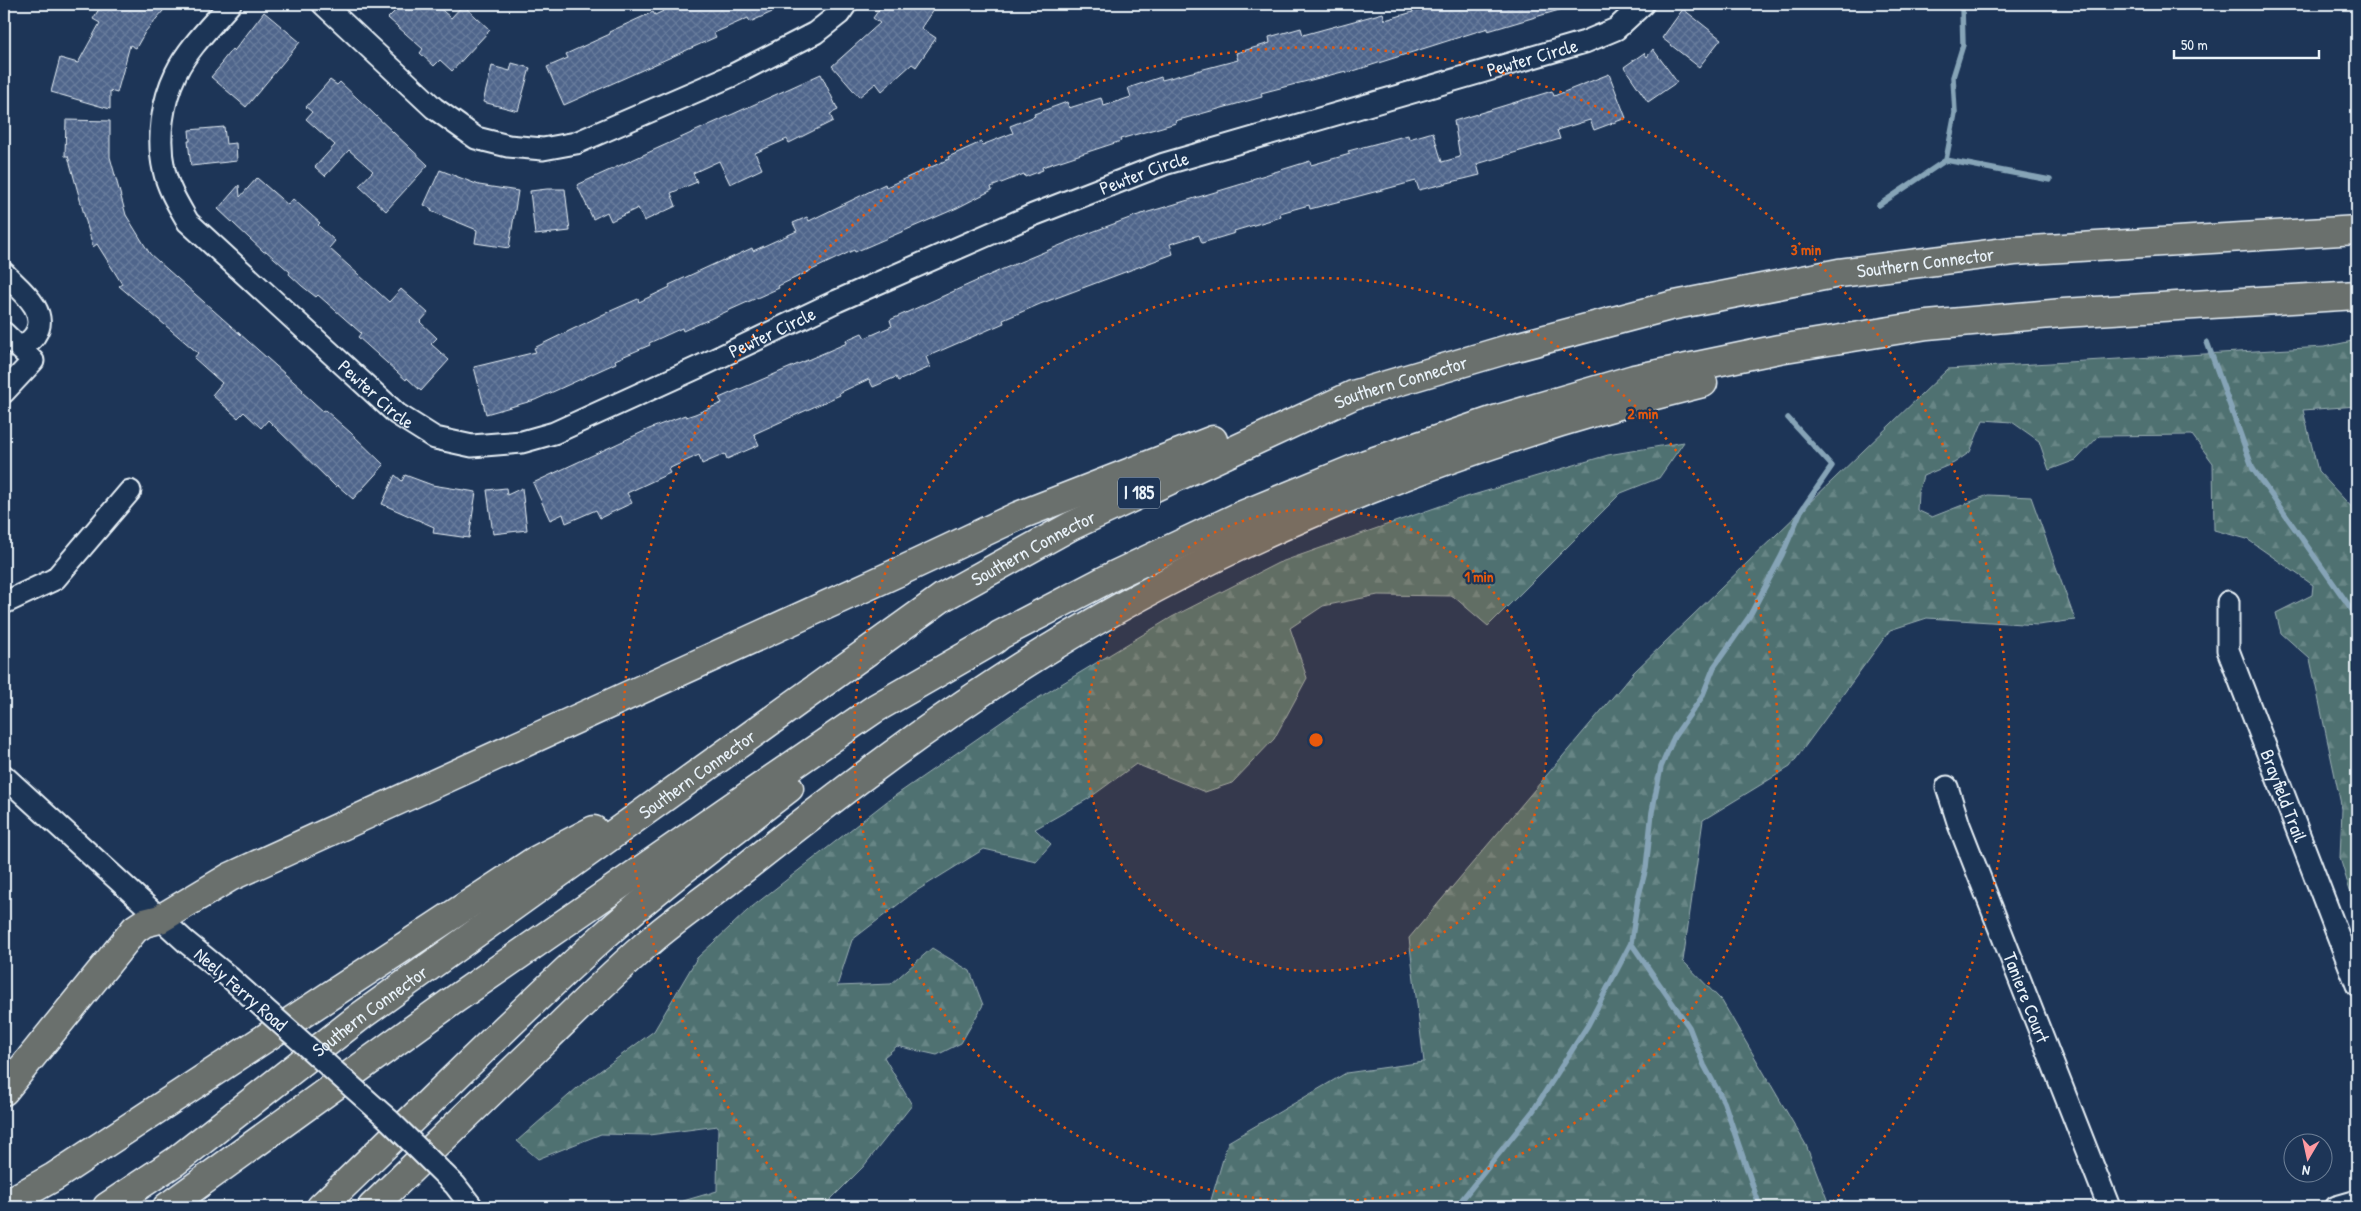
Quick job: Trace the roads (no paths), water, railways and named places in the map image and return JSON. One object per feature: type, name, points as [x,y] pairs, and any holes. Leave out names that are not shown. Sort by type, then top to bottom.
[{"type":"highway","name":"Southern Connector","points":[[107,1207],[176,1161],[362,1015],[943,597],[1071,526],[1352,395],[1508,349],[1670,306],[1839,273],[2014,251],[2357,230]]},
{"type":"highway","name":"Southern Connector","points":[[167,1207],[451,1002],[876,708],[971,654],[1000,634],[1115,574],[1240,516],[1366,464],[1498,419],[1634,379],[1778,349],[1927,325],[2063,313],[2357,295]]},
{"type":"highway","points":[[372,1207],[608,979],[656,936],[899,749],[1047,650],[1185,573],[1284,527],[1418,472],[1495,444],[1658,394],[1824,356],[2063,313]]},
{"type":"highway","points":[[4,1091],[135,929],[144,923],[160,918],[230,877],[1018,516],[1253,424],[1352,395]]},
{"type":"highway","points":[[321,1207],[542,993],[614,927],[720,840],[833,755],[934,684],[971,654]]},
{"type":"highway","points":[[4,1205],[54,1177],[533,862],[688,780]]},
{"type":"highway","points":[[395,1207],[709,896]]},
{"type":"street","name":"Pewter Circle","points":[[230,4],[196,44],[176,72],[164,107],[162,146],[164,170],[172,193],[184,215],[188,222],[397,414],[434,438],[472,446],[522,442],[554,432],[701,366],[837,301],[1033,215],[1164,164],[1585,42],[1616,29],[1643,4]]},
{"type":"street","points":[[323,4],[434,108],[476,138],[508,146],[543,149],[576,143],[731,76],[815,33],[839,14],[846,4]]},
{"type":"street","points":[[4,273],[38,310],[40,319],[35,335],[21,349]]},
{"type":"street","points":[[4,333],[34,361],[4,392]]},
{"type":"street","points":[[4,602],[55,579],[130,491]]},
{"type":"street","name":"Brayfield Trail","points":[[2228,602],[2228,650],[2357,985]]},
{"type":"street","name":"Neely Ferry Road","points":[[4,776],[160,918],[388,1119],[455,1185],[472,1207]]},
{"type":"street","name":"Taniere Court","points":[[1947,786],[1959,825],[2110,1207]]},
{"type":"street","points":[[2336,1207],[2357,1201]]},
{"type":"waterway","points":[[1879,205],[1946,160],[1955,113],[1953,77],[1963,45],[1962,7],[1964,4]]},
{"type":"waterway","points":[[1946,160],[2050,180]]},
{"type":"waterway","points":[[2207,342],[2253,469],[2357,617]]},
{"type":"waterway","points":[[1456,1207],[1533,1111],[1588,1025],[1631,943],[1638,898],[1646,868],[1652,812],[1661,767],[1674,737],[1702,697],[1714,667],[1749,617],[1782,555],[1801,511],[1832,466],[1788,418]]},
{"type":"waterway","points":[[1631,943],[1689,1027],[1704,1065],[1724,1102],[1760,1207]]}]
